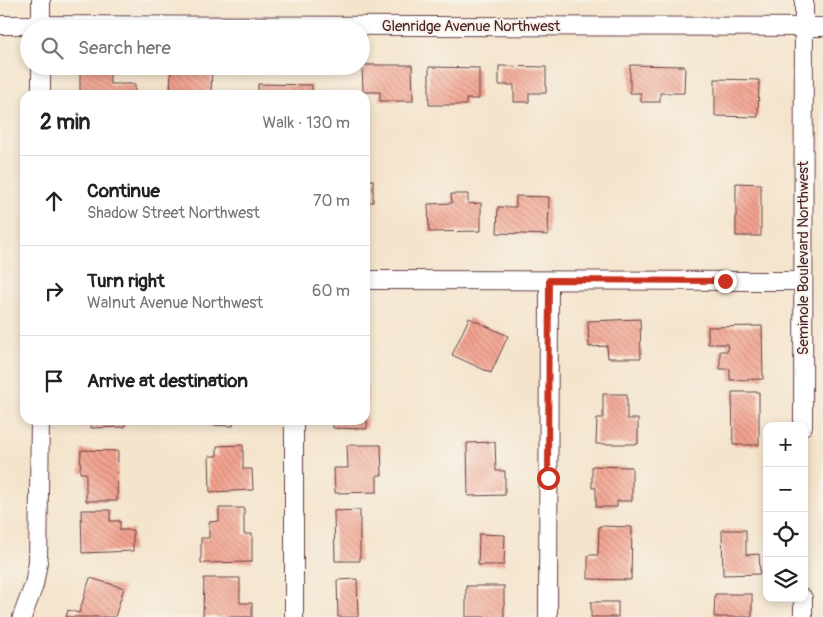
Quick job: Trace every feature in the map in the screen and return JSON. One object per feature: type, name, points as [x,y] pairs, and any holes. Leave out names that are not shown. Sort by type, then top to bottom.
[{"type":"street","points":[[41,0],[41,20]]},
{"type":"street","name":"Seminole Boulevard Northwest","points":[[803,422],[804,0]]},
{"type":"street","name":"Glenridge Avenue Northwest","points":[[0,25],[20,26]]},
{"type":"street","name":"Glenridge Avenue Northwest","points":[[370,27],[823,27]]},
{"type":"street","points":[[41,75],[41,90]]},
{"type":"street","points":[[370,280],[803,281]]},
{"type":"street","points":[[548,617],[549,280]]},
{"type":"street","points":[[22,617],[34,585],[38,562],[40,425]]},
{"type":"street","points":[[294,425],[294,617]]},
{"type":"street","points":[[803,602],[803,617]]},
{"type":"building","points":[[370,65],[412,65],[413,101],[380,101],[380,92],[363,90],[362,75],[370,75]]},
{"type":"building","points":[[630,65],[685,66],[684,93],[660,93],[660,102],[641,102],[641,93],[630,93]]},
{"type":"building","points":[[499,66],[546,67],[546,93],[529,93],[529,102],[514,102],[514,85],[499,85]]},
{"type":"building","points":[[429,67],[479,68],[479,99],[466,99],[466,105],[429,105]]},
{"type":"building","points":[[80,75],[110,75],[110,84],[135,84],[135,90],[80,90]]},
{"type":"building","points":[[171,75],[212,75],[211,90],[170,90]]},
{"type":"building","points":[[715,79],[759,80],[758,117],[715,116]]},
{"type":"building","points":[[258,84],[312,85],[312,90],[258,90]]},
{"type":"building","points":[[370,180],[373,180],[373,202],[370,202]]},
{"type":"building","points":[[736,183],[761,184],[761,236],[736,236]]},
{"type":"building","points":[[451,194],[468,194],[468,204],[481,203],[481,231],[429,232],[428,204],[452,203]]},
{"type":"building","points":[[516,196],[549,197],[548,235],[497,233],[498,207],[516,207]]},
{"type":"building","points":[[469,318],[508,336],[491,373],[452,355]]},
{"type":"building","points":[[640,319],[641,358],[608,358],[607,346],[589,347],[588,321]]},
{"type":"building","points":[[762,326],[763,379],[730,380],[730,369],[720,369],[720,351],[728,351],[727,344],[708,344],[708,327]]},
{"type":"building","points":[[732,392],[759,392],[759,445],[733,445]]},
{"type":"building","points":[[603,394],[627,394],[627,419],[638,419],[638,444],[596,444],[597,418],[603,418]]},
{"type":"building","points":[[91,425],[125,425],[125,427],[91,428]]},
{"type":"building","points":[[333,425],[367,425],[367,429],[333,428]]},
{"type":"building","points":[[495,442],[496,471],[505,471],[505,495],[468,496],[467,443]]},
{"type":"building","points":[[243,445],[243,469],[252,469],[253,490],[210,492],[209,456],[217,456],[217,446]]},
{"type":"building","points":[[347,445],[381,445],[382,475],[377,475],[377,492],[335,493],[334,468],[348,468]]},
{"type":"building","points":[[81,450],[118,451],[117,501],[86,501],[86,473],[80,473]]},
{"type":"building","points":[[592,466],[632,467],[632,501],[617,501],[617,507],[596,507],[596,488],[592,488]]},
{"type":"building","points":[[219,508],[244,508],[244,534],[252,534],[252,562],[201,563],[201,538],[209,538],[209,522],[219,521]]},
{"type":"building","points":[[81,510],[110,510],[110,521],[120,521],[120,530],[133,530],[133,551],[82,553]]},
{"type":"building","points":[[360,510],[360,561],[335,561],[334,511]]},
{"type":"building","points":[[599,526],[632,527],[631,580],[588,579],[588,555],[598,555]]},
{"type":"building","points":[[722,530],[746,530],[746,555],[759,554],[760,574],[723,575]]},
{"type":"building","points":[[479,534],[505,535],[504,565],[478,565]]},
{"type":"building","points":[[90,578],[124,588],[115,617],[66,617],[68,610],[79,613]]},
{"type":"building","points":[[204,578],[240,578],[240,603],[252,603],[252,617],[203,617]]},
{"type":"building","points":[[357,579],[358,617],[338,617],[337,580]]},
{"type":"building","points":[[466,586],[504,586],[504,617],[466,617]]},
{"type":"building","points":[[715,594],[752,594],[752,617],[714,617]]},
{"type":"building","points":[[591,602],[618,602],[618,617],[591,617]]},
{"type":"route","points":[[548,478],[549,280],[725,281]]}]
